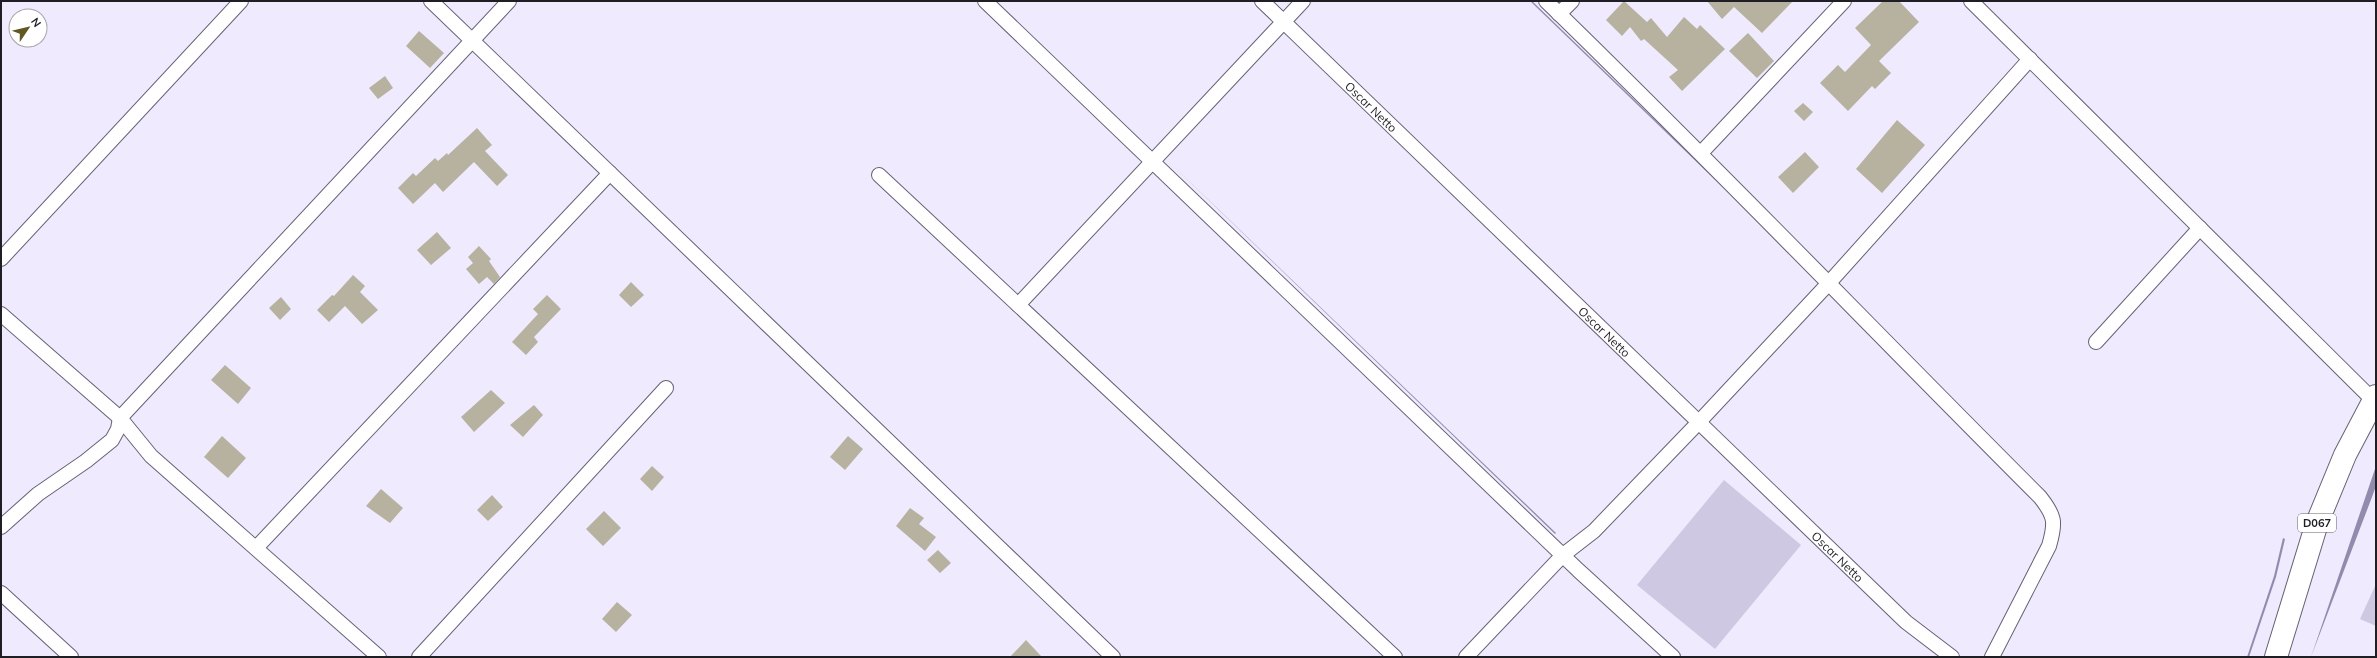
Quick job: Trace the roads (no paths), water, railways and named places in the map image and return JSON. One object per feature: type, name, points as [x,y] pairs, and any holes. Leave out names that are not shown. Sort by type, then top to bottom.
[{"type":"main road","name":"D067","points":[[2276,657],[2319,517],[2345,455],[2374,398]]},
{"type":"street","points":[[1,259],[241,1]]},
{"type":"street","points":[[431,1],[1113,657]]},
{"type":"street","points":[[1,527],[38,494],[86,461],[112,440],[118,429],[120,418],[510,1]]},
{"type":"street","points":[[985,1],[1563,555],[1673,657]]},
{"type":"street","name":"Oscar Netto","points":[[1262,1],[1906,622],[1952,657]]},
{"type":"street","points":[[1018,305],[1303,1]]},
{"type":"street","points":[[1546,1],[1701,153],[1828,284],[2040,497],[2052,512],[2053,531],[2049,546],[1992,657]]},
{"type":"street","points":[[1560,14],[1572,1]]},
{"type":"street","points":[[1701,153],[1844,1]]},
{"type":"street","points":[[1971,1],[2374,398]]},
{"type":"street","points":[[1466,657],[1563,555],[1594,530],[1698,423],[1828,284],[2030,59]]},
{"type":"street","points":[[256,548],[610,173]]},
{"type":"street","points":[[879,175],[1395,657]]},
{"type":"street","points":[[2096,342],[2200,228]]},
{"type":"street","points":[[1,314],[120,418],[151,456],[380,657]]},
{"type":"street","points":[[419,657],[666,388]]},
{"type":"street","points":[[1,593],[71,657]]}]
